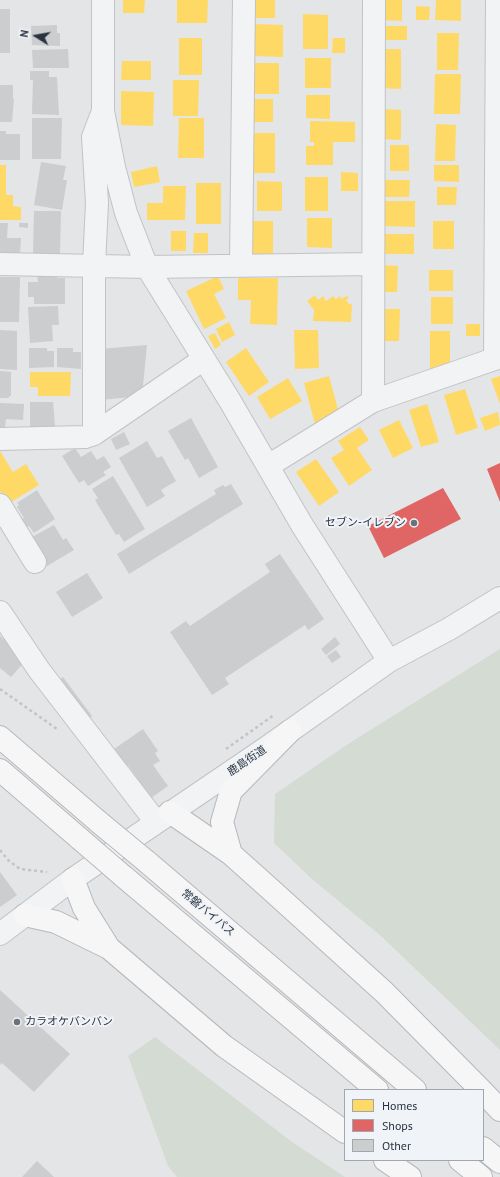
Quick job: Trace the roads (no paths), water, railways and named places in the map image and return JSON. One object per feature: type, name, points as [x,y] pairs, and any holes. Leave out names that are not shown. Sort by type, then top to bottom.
[{"type":"highway","points":[[231,854],[222,822],[231,791],[290,731]]},
{"type":"highway","name":"常磐バイパス","points":[[0,737],[414,1089]]},
{"type":"highway","points":[[0,770],[376,1089]]},
{"type":"highway","points":[[163,817],[231,854],[384,992],[480,1089]]},
{"type":"highway","points":[[73,879],[84,908],[109,948]]},
{"type":"highway","points":[[26,915],[56,922],[109,948],[224,1046],[344,1131]]},
{"type":"highway","points":[[484,1093],[500,1110]]},
{"type":"highway","points":[[484,1149],[500,1162]]},
{"type":"highway","points":[[386,1161],[410,1177]]},
{"type":"highway","points":[[461,1161],[481,1177]]},
{"type":"street","points":[[103,0],[104,111],[114,167],[126,214],[147,267],[204,359],[302,525],[389,662]]},
{"type":"street","points":[[241,265],[244,0]]},
{"type":"street","points":[[373,401],[374,0]]},
{"type":"street","points":[[268,466],[373,401],[497,358],[498,0]]},
{"type":"street","points":[[94,434],[94,265],[97,203],[93,137],[104,111]]},
{"type":"street","points":[[0,264],[147,267],[373,264]]},
{"type":"street","points":[[0,439],[73,439],[94,434],[204,359]]},
{"type":"street","points":[[0,505],[35,562]]},
{"type":"street","name":"鹿島街道","points":[[0,934],[73,879],[389,662],[449,629],[500,598]]},
{"type":"street","points":[[0,612],[39,670],[120,774],[163,817]]},
{"type":"place","name":"セブン-イレブン","points":[[414,523]]},
{"type":"place","name":"カラオケバンバン","points":[[17,1022]]}]
